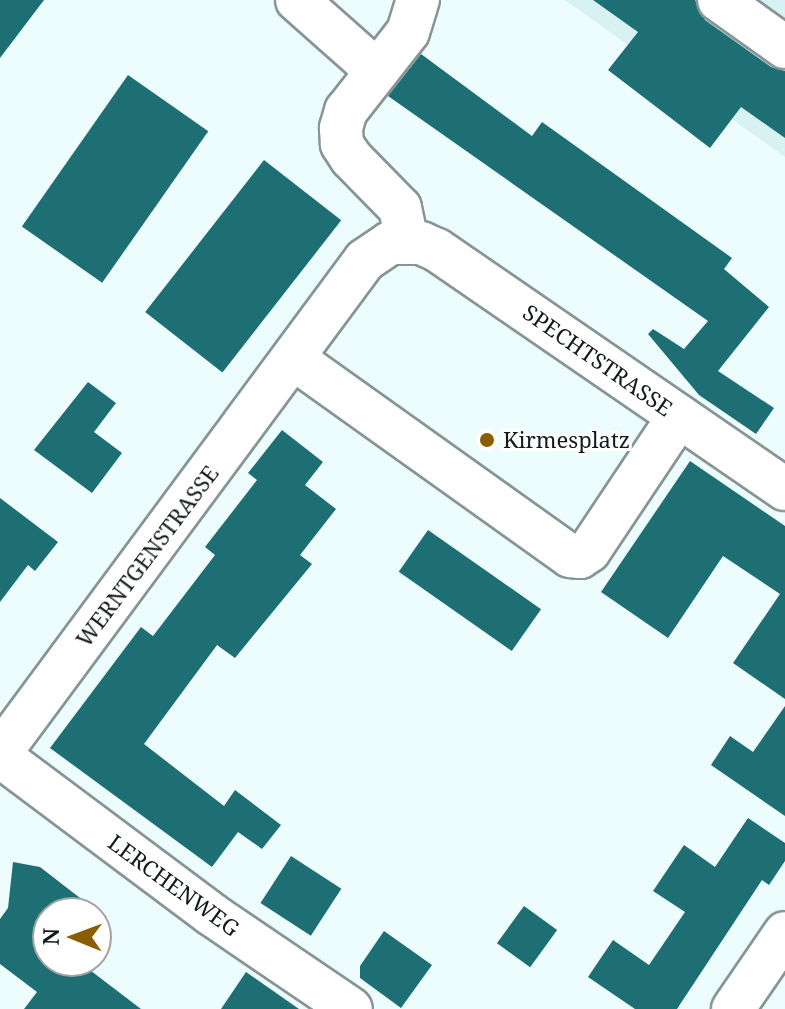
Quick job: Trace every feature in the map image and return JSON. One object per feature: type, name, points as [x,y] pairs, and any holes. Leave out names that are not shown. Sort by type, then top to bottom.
[{"type":"street","points":[[297,0],[377,71]]},
{"type":"street","points":[[418,0],[408,32],[346,111],[341,128],[342,144],[351,158],[400,208],[407,241],[390,243],[365,260],[294,359],[570,556],[580,557],[589,551],[679,416]]},
{"type":"street","points":[[719,0],[782,37]]},
{"type":"street","name":"SPECHTSTRASSE","points":[[407,241],[437,250],[785,489]]},
{"type":"street","name":"WERNTGENSTRASSE","points":[[0,754],[294,359]]},
{"type":"street","name":"LERCHENWEG","points":[[0,754],[211,914],[351,1009]]},
{"type":"street","points":[[742,1006],[785,933]]},
{"type":"shaded area","points":[[565,0],[785,0],[785,157]]},
{"type":"building","points":[[0,0],[44,0],[0,58]]},
{"type":"building","points":[[593,0],[695,0],[705,20],[771,67],[785,71],[785,138],[741,107],[710,148],[608,70],[638,32]]},
{"type":"building","points":[[421,54],[532,136],[542,122],[732,258],[724,269],[769,307],[718,371],[774,408],[756,434],[699,395],[648,334],[653,329],[684,349],[708,321],[388,96]]},
{"type":"building","points":[[128,75],[208,131],[102,283],[22,227]]},
{"type":"building","points":[[264,160],[341,220],[222,372],[145,312]]},
{"type":"building","points":[[88,382],[116,403],[94,432],[122,453],[92,493],[34,450]]},
{"type":"building","points":[[282,430],[323,462],[305,485],[336,509],[300,555],[312,564],[235,658],[217,645],[144,744],[224,806],[235,790],[281,825],[262,849],[238,832],[212,867],[50,748],[141,627],[153,636],[215,555],[205,547],[257,480],[248,473]]},
{"type":"building","points":[[690,461],[785,526],[785,699],[733,663],[780,594],[723,556],[668,638],[601,592]]},
{"type":"building","points":[[0,498],[58,542],[35,571],[28,565],[0,602]]},
{"type":"building","points":[[428,530],[541,609],[512,651],[399,572]]},
{"type":"building","points":[[785,706],[785,816],[711,765],[730,736],[753,752]]},
{"type":"building","points":[[748,818],[785,843],[785,861],[769,885],[762,880],[677,1009],[635,1009],[588,977],[613,940],[649,965],[685,912],[653,891],[684,845],[715,867]]},
{"type":"building","points":[[291,856],[341,889],[311,936],[261,903]]},
{"type":"building","points":[[13,862],[40,867],[79,897],[32,897],[32,977],[99,977],[141,1009],[24,1009],[37,992],[0,964],[0,919],[8,908]]},
{"type":"building","points":[[524,906],[557,930],[530,967],[497,943]]},
{"type":"building","points":[[384,931],[432,965],[401,1008],[360,978],[360,966]]},
{"type":"building","points":[[246,972],[299,1009],[221,1009]]},
{"type":"place","name":"Kirmesplatz","points":[[487,440]]}]
